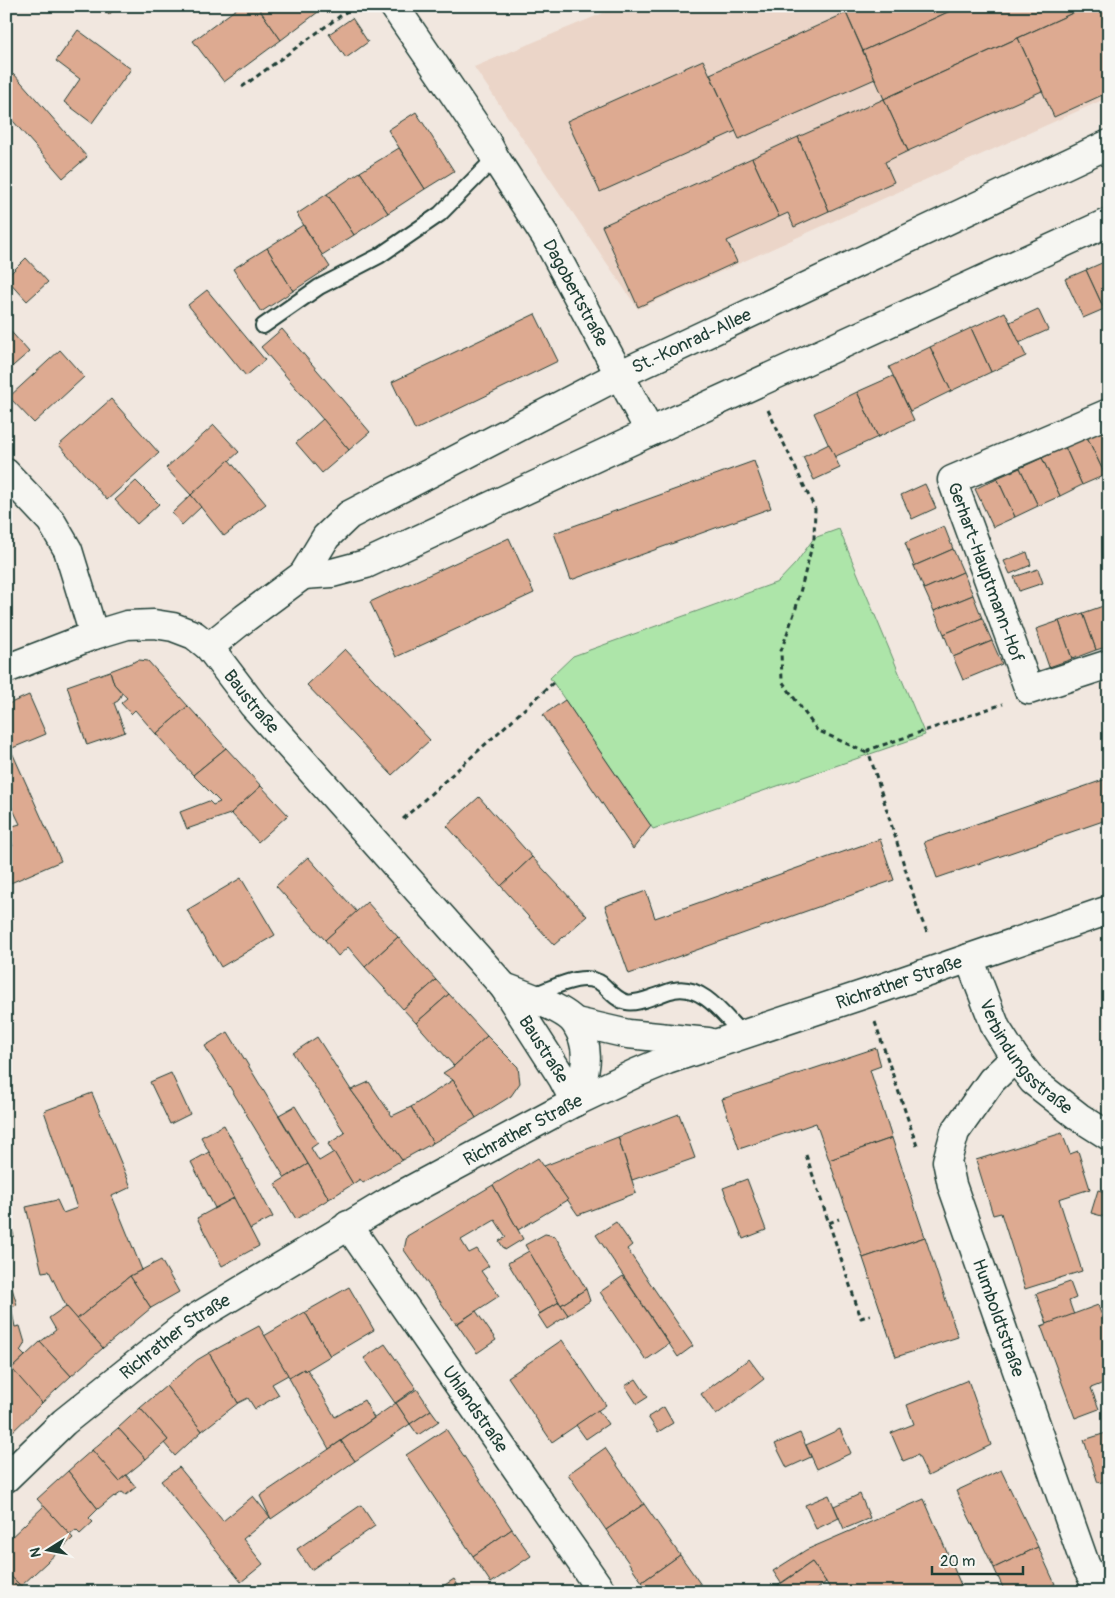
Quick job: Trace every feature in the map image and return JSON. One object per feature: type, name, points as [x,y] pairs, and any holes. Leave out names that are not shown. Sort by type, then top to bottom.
[{"type":"street","name":"Dagobertstraße","points":[[394,6],[486,141],[546,237],[621,374],[650,432]]},
{"type":"street","name":"St.-Konrad-Allee","points":[[208,647],[303,575],[326,537],[350,515],[621,374],[1109,144]]},
{"type":"street","points":[[303,575],[332,573],[366,564],[1109,222]]},
{"type":"street","name":"Gerhart-Hauptmann-Hof","points":[[1030,690],[952,480],[1109,413]]},
{"type":"street","points":[[6,474],[51,521],[68,550],[94,635]]},
{"type":"street","name":"Baustraße","points":[[6,669],[94,635],[127,625],[154,624],[173,627],[194,635],[208,647],[253,705],[504,986],[563,1079],[575,1102]]},
{"type":"street","points":[[1030,690],[1109,664]]},
{"type":"street","name":"Richrather Straße","points":[[6,1478],[64,1422],[189,1322],[348,1225],[575,1102],[636,1073],[731,1038],[1109,910]]},
{"type":"street","name":"Verbindungsstraße","points":[[969,958],[996,1028],[1015,1058],[1033,1081],[1079,1117],[1109,1136]]},
{"type":"street","name":"Baustraße","points":[[504,986],[547,1004],[576,1022],[584,1042],[587,1061],[584,1078],[575,1102]]},
{"type":"street","points":[[576,1022],[628,1034],[731,1038]]},
{"type":"street","name":"Humboldtstraße","points":[[1015,1058],[992,1080],[955,1132],[947,1160],[952,1185],[1085,1564],[1100,1592]]},
{"type":"street","name":"Uhlandstraße","points":[[348,1225],[602,1592]]},
{"type":"lane","points":[[263,326],[319,287],[379,256],[440,214],[495,158]]},
{"type":"lane","points":[[529,996],[577,979],[589,979],[600,983],[615,997],[626,1003],[676,990],[694,991],[705,997],[731,1038]]},
{"type":"path","points":[[242,87],[354,6]]},
{"type":"path","points":[[764,402],[815,509],[814,538],[796,608],[782,651],[782,681],[817,730],[869,754]]},
{"type":"path","points":[[403,819],[554,683]]},
{"type":"path","points":[[927,932],[920,916],[868,750],[1015,700],[1030,690]]},
{"type":"path","points":[[875,1021],[919,1150]]},
{"type":"path","points":[[806,1155],[861,1318],[870,1315]]},
{"type":"path","points":[[828,1222],[839,1219]]},
{"type":"shaded area","points":[[620,6],[1109,6],[1109,97],[638,309],[474,67]]},
{"type":"green space","points":[[839,529],[925,735],[653,829],[550,678],[573,656],[778,582],[796,563],[814,538]]},
{"type":"building","points":[[99,6],[116,6],[109,15]]},
{"type":"building","points":[[240,6],[257,6],[281,40],[224,82],[193,41]]},
{"type":"building","points":[[257,6],[326,6],[281,40]]},
{"type":"building","points":[[843,6],[961,6],[863,51]]},
{"type":"building","points":[[961,6],[1088,6],[884,99],[863,51]]},
{"type":"building","points":[[1088,6],[1109,6],[1109,92],[1054,117],[1018,38]]},
{"type":"building","points":[[846,13],[875,79],[739,139],[710,74]]},
{"type":"building","points":[[352,18],[368,42],[346,58],[329,34]]},
{"type":"building","points":[[78,30],[131,69],[92,123],[64,102],[80,79],[56,61]]},
{"type":"building","points":[[1018,38],[1042,91],[908,151],[884,99]]},
{"type":"building","points":[[703,60],[736,131],[600,192],[567,121]]},
{"type":"building","points":[[14,74],[87,157],[63,178],[6,113],[6,82]]},
{"type":"building","points":[[884,99],[908,151],[885,162],[894,182],[829,211],[798,137]]},
{"type":"building","points":[[416,112],[454,171],[425,189],[388,130]]},
{"type":"building","points":[[798,137],[829,211],[794,227],[788,213],[779,217],[752,158]]},
{"type":"building","points":[[399,148],[425,189],[388,213],[360,172]]},
{"type":"building","points":[[752,158],[779,217],[727,241],[737,262],[638,307],[602,226]]},
{"type":"building","points":[[360,172],[388,213],[354,235],[327,194]]},
{"type":"building","points":[[327,194],[354,235],[322,255],[297,214]]},
{"type":"building","points":[[303,225],[330,267],[293,291],[267,248]]},
{"type":"building","points":[[267,248],[293,291],[261,312],[233,269]]},
{"type":"building","points":[[26,258],[48,282],[27,301],[6,278]]},
{"type":"building","points":[[1104,262],[1109,272],[1109,307],[1104,309],[1086,270]]},
{"type":"building","points":[[1086,270],[1104,309],[1083,318],[1065,279]]},
{"type":"building","points":[[207,290],[265,360],[246,376],[188,305]]},
{"type":"building","points":[[1038,309],[1048,330],[1019,343],[1010,322]]},
{"type":"building","points":[[1005,312],[1026,356],[991,372],[971,328]]},
{"type":"building","points":[[535,314],[558,361],[415,430],[392,382]]},
{"type":"building","points":[[6,326],[29,352],[6,372]]},
{"type":"building","points":[[971,328],[991,372],[951,391],[930,347]]},
{"type":"building","points":[[282,329],[370,432],[349,450],[261,347]]},
{"type":"building","points":[[930,347],[951,391],[910,411],[889,367]]},
{"type":"building","points":[[60,350],[84,377],[34,423],[9,397]]},
{"type":"building","points":[[893,376],[914,420],[878,437],[857,392]]},
{"type":"building","points":[[857,392],[878,437],[834,457],[814,413]]},
{"type":"building","points":[[111,399],[159,453],[107,500],[59,445]]},
{"type":"building","points":[[323,419],[349,450],[322,473],[296,443]]},
{"type":"building","points":[[214,425],[239,452],[191,495],[166,468]]},
{"type":"building","points":[[1109,427],[1109,473],[1105,475],[1087,437]]},
{"type":"building","points":[[1087,437],[1105,475],[1082,485],[1065,447]]},
{"type":"building","points":[[829,444],[840,468],[814,480],[803,457]]},
{"type":"building","points":[[1065,447],[1082,485],[1060,496],[1042,458]]},
{"type":"building","points":[[1042,458],[1060,496],[1038,506],[1020,468]]},
{"type":"building","points":[[229,460],[266,504],[224,536],[191,495]]},
{"type":"building","points":[[754,461],[771,508],[571,580],[554,533]]},
{"type":"building","points":[[1020,468],[1038,506],[1015,517],[997,478]]},
{"type":"building","points":[[997,478],[1015,517],[993,527],[975,489]]},
{"type":"building","points":[[136,481],[159,504],[137,524],[115,500]]},
{"type":"building","points":[[925,484],[936,508],[912,519],[901,495]]},
{"type":"building","points":[[191,495],[201,507],[182,525],[172,513]]},
{"type":"building","points":[[944,526],[953,549],[914,566],[905,543]]},
{"type":"building","points":[[509,538],[534,593],[396,657],[370,602]]},
{"type":"building","points":[[953,549],[963,572],[924,589],[914,566]]},
{"type":"building","points":[[1027,552],[1031,565],[1010,574],[1004,561]]},
{"type":"building","points":[[1038,569],[1043,583],[1019,591],[1014,577]]},
{"type":"building","points":[[963,572],[973,595],[934,611],[924,589]]},
{"type":"building","points":[[973,595],[982,618],[944,634],[934,611]]},
{"type":"building","points":[[1106,605],[1109,612],[1109,646],[1096,650],[1083,613]]},
{"type":"building","points":[[1083,613],[1096,650],[1072,659],[1059,621]]},
{"type":"building","points":[[982,618],[992,641],[953,657],[944,634]]},
{"type":"building","points":[[1059,621],[1072,659],[1049,667],[1036,629]]},
{"type":"building","points":[[992,641],[1002,664],[963,680],[953,657]]},
{"type":"building","points":[[345,649],[430,740],[392,775],[307,685]]},
{"type":"building","points":[[139,660],[148,661],[188,706],[156,734],[135,710],[131,714],[121,703],[127,698],[114,684],[110,671]]},
{"type":"building","points":[[110,671],[114,684],[122,693],[118,701],[114,703],[125,732],[87,745],[67,686]]},
{"type":"building","points":[[29,695],[46,734],[10,749],[6,739],[6,705]]},
{"type":"building","points":[[565,700],[651,826],[633,849],[543,715]]},
{"type":"building","points":[[188,706],[226,748],[193,775],[156,734]]},
{"type":"building","points":[[6,739],[61,861],[6,885],[6,849],[13,846],[6,828],[20,824],[6,795]]},
{"type":"building","points":[[226,748],[261,786],[230,814],[187,829],[180,812],[209,801],[213,805],[220,802],[193,775]]},
{"type":"building","points":[[1109,778],[1109,819],[937,878],[924,842]]},
{"type":"building","points":[[261,786],[288,815],[258,842],[231,813]]},
{"type":"building","points":[[479,797],[532,857],[501,886],[447,826]]},
{"type":"building","points":[[880,839],[894,880],[629,974],[605,906],[646,891],[655,918]]},
{"type":"building","points":[[308,857],[357,912],[325,940],[276,886]]},
{"type":"building","points":[[532,857],[587,916],[554,945],[501,886]]},
{"type":"building","points":[[241,878],[275,935],[221,967],[187,910]]},
{"type":"building","points":[[367,902],[398,937],[365,967],[348,947],[338,956],[325,940]]},
{"type":"building","points":[[398,937],[436,980],[403,1009],[365,967]]},
{"type":"building","points":[[436,980],[449,994],[416,1023],[403,1009]]},
{"type":"building","points":[[449,994],[487,1036],[454,1066],[416,1023]]},
{"type":"building","points":[[228,1032],[308,1164],[285,1178],[205,1046]]},
{"type":"building","points":[[487,1036],[518,1067],[520,1083],[511,1096],[476,1118],[453,1080],[443,1073],[454,1066]]},
{"type":"building","points":[[317,1037],[351,1090],[402,1160],[363,1183],[360,1179],[353,1184],[328,1144],[345,1133],[293,1053]]},
{"type":"building","points":[[876,1048],[881,1066],[870,1070],[892,1138],[829,1160],[816,1123],[739,1149],[722,1099]]},
{"type":"building","points":[[171,1073],[190,1114],[170,1124],[150,1082]]},
{"type":"building","points":[[453,1080],[476,1118],[433,1143],[411,1107]]},
{"type":"building","points":[[369,1082],[392,1116],[411,1107],[433,1143],[402,1160],[351,1090]]},
{"type":"building","points":[[92,1093],[131,1187],[112,1196],[142,1270],[130,1276],[77,1319],[66,1306],[49,1271],[42,1272],[26,1207],[57,1200],[63,1213],[77,1208],[44,1111]]},
{"type":"building","points":[[295,1106],[318,1143],[311,1148],[319,1161],[334,1152],[353,1184],[329,1199],[279,1115]]},
{"type":"building","points":[[679,1114],[695,1158],[632,1180],[618,1137]]},
{"type":"building","points":[[224,1125],[273,1217],[250,1229],[201,1137]]},
{"type":"building","points":[[1062,1133],[1070,1154],[1078,1151],[1090,1189],[1059,1199],[1082,1271],[1025,1289],[1001,1213],[993,1215],[976,1160]]},
{"type":"building","points":[[618,1137],[636,1193],[578,1215],[544,1166]]},
{"type":"building","points":[[892,1138],[925,1237],[863,1258],[829,1160]]},
{"type":"building","points":[[209,1152],[234,1198],[215,1208],[191,1162]]},
{"type":"building","points":[[538,1158],[568,1200],[518,1230],[493,1185]]},
{"type":"building","points":[[308,1164],[329,1199],[296,1219],[275,1184]]},
{"type":"building","points":[[747,1179],[766,1230],[743,1239],[723,1188]]},
{"type":"building","points":[[493,1185],[523,1239],[505,1250],[499,1241],[506,1237],[495,1220],[461,1240],[469,1253],[477,1249],[489,1266],[481,1271],[499,1296],[456,1324],[404,1250],[407,1236]]},
{"type":"building","points":[[1098,1190],[1109,1193],[1109,1218],[1091,1213]]},
{"type":"building","points":[[234,1198],[259,1246],[222,1266],[197,1218]]},
{"type":"building","points":[[6,1209],[14,1236],[6,1239]]},
{"type":"building","points":[[616,1222],[632,1245],[627,1249],[693,1346],[678,1357],[596,1235]]},
{"type":"building","points":[[545,1234],[555,1236],[586,1289],[561,1305],[525,1245]]},
{"type":"building","points":[[925,1237],[958,1337],[896,1357],[863,1258]]},
{"type":"building","points":[[529,1251],[559,1302],[539,1314],[508,1263]]},
{"type":"building","points":[[161,1260],[179,1292],[151,1308],[130,1276]]},
{"type":"building","points":[[6,1268],[17,1305],[11,1307],[15,1327],[20,1326],[25,1343],[20,1351],[25,1356],[11,1369],[6,1362]]},
{"type":"building","points":[[130,1276],[151,1308],[103,1348],[77,1319]]},
{"type":"building","points":[[623,1276],[669,1344],[646,1360],[600,1292]]},
{"type":"building","points":[[1070,1282],[1076,1298],[1069,1301],[1074,1315],[1047,1324],[1036,1294]]},
{"type":"building","points":[[349,1287],[374,1330],[330,1356],[305,1312]]},
{"type":"building","points":[[586,1289],[590,1301],[568,1315],[561,1305]]},
{"type":"building","points":[[559,1302],[568,1315],[547,1329],[538,1315]]},
{"type":"building","points":[[1098,1305],[1109,1336],[1109,1381],[1091,1388],[1099,1409],[1075,1418],[1041,1326]]},
{"type":"building","points":[[66,1306],[103,1348],[71,1376],[40,1342],[56,1330],[49,1318]]},
{"type":"building","points":[[476,1311],[496,1340],[477,1353],[457,1324]]},
{"type":"building","points":[[305,1312],[330,1356],[305,1371],[304,1369],[289,1377],[264,1336]]},
{"type":"building","points":[[259,1326],[288,1375],[272,1384],[279,1395],[255,1409],[248,1398],[238,1403],[209,1353]]},
{"type":"building","points":[[562,1340],[606,1405],[552,1442],[508,1377]]},
{"type":"building","points":[[40,1342],[71,1376],[42,1403],[11,1369]]},
{"type":"building","points":[[385,1344],[416,1388],[395,1403],[364,1358]]},
{"type":"building","points":[[209,1353],[238,1403],[202,1431],[166,1386],[197,1360]]},
{"type":"building","points":[[749,1359],[764,1379],[716,1415],[701,1394]]},
{"type":"building","points":[[6,1362],[42,1403],[6,1438]]},
{"type":"building","points":[[304,1369],[305,1371],[307,1369],[335,1417],[364,1400],[374,1418],[329,1449],[289,1378]]},
{"type":"building","points":[[636,1379],[648,1397],[637,1404],[625,1386]]},
{"type":"building","points":[[968,1380],[991,1445],[928,1476],[918,1455],[903,1461],[891,1433],[914,1424],[907,1405]]},
{"type":"building","points":[[166,1386],[202,1431],[175,1456],[164,1443],[168,1440],[140,1408]]},
{"type":"building","points":[[417,1389],[431,1410],[410,1424],[396,1403]]},
{"type":"building","points":[[396,1403],[410,1424],[355,1461],[341,1441]]},
{"type":"building","points":[[664,1407],[673,1423],[658,1432],[648,1417]]},
{"type":"building","points":[[140,1408],[168,1440],[146,1459],[118,1428]]},
{"type":"building","points":[[431,1410],[439,1421],[418,1435],[410,1424]]},
{"type":"building","points":[[598,1410],[608,1424],[586,1439],[576,1425]]},
{"type":"building","points":[[118,1428],[146,1459],[119,1481],[92,1450]]},
{"type":"building","points":[[446,1429],[512,1529],[473,1556],[406,1455]]},
{"type":"building","points":[[840,1429],[851,1453],[817,1469],[806,1445]]},
{"type":"building","points":[[1109,1432],[1109,1480],[1098,1483],[1084,1440]]},
{"type":"building","points":[[800,1433],[811,1457],[787,1468],[775,1444]]},
{"type":"building","points":[[341,1441],[355,1461],[271,1519],[260,1496]]},
{"type":"building","points":[[605,1448],[644,1504],[606,1530],[568,1474]]},
{"type":"building","points":[[92,1450],[119,1481],[126,1475],[136,1487],[126,1495],[122,1492],[114,1496],[98,1509],[68,1471]]},
{"type":"building","points":[[179,1467],[223,1521],[253,1496],[270,1517],[243,1539],[263,1564],[241,1582],[161,1481]]},
{"type":"building","points":[[1001,1470],[1038,1547],[994,1568],[956,1491]]},
{"type":"building","points":[[68,1471],[98,1509],[89,1518],[93,1522],[80,1534],[76,1530],[70,1535],[37,1499]]},
{"type":"building","points":[[860,1494],[870,1518],[844,1529],[834,1506]]},
{"type":"building","points":[[829,1495],[839,1518],[816,1529],[805,1505]]},
{"type":"building","points":[[924,1499],[964,1592],[833,1592],[812,1562],[781,1583],[773,1571],[806,1550]]},
{"type":"building","points":[[644,1504],[680,1555],[642,1582],[606,1530]]},
{"type":"building","points":[[361,1505],[375,1526],[311,1570],[297,1549]]},
{"type":"building","points":[[44,1506],[73,1538],[21,1586],[6,1572],[6,1542]]},
{"type":"building","points":[[512,1529],[531,1556],[491,1583],[473,1556]]},
{"type":"building","points":[[1038,1547],[1055,1584],[1039,1592],[1005,1592],[994,1568]]},
{"type":"building","points":[[680,1555],[706,1592],[649,1592],[642,1582]]},
{"type":"building","points":[[812,1562],[826,1582],[813,1592],[769,1592]]},
{"type":"building","points":[[6,1572],[21,1586],[25,1592],[6,1592]]},
{"type":"building","points":[[454,1579],[462,1592],[434,1592]]}]
